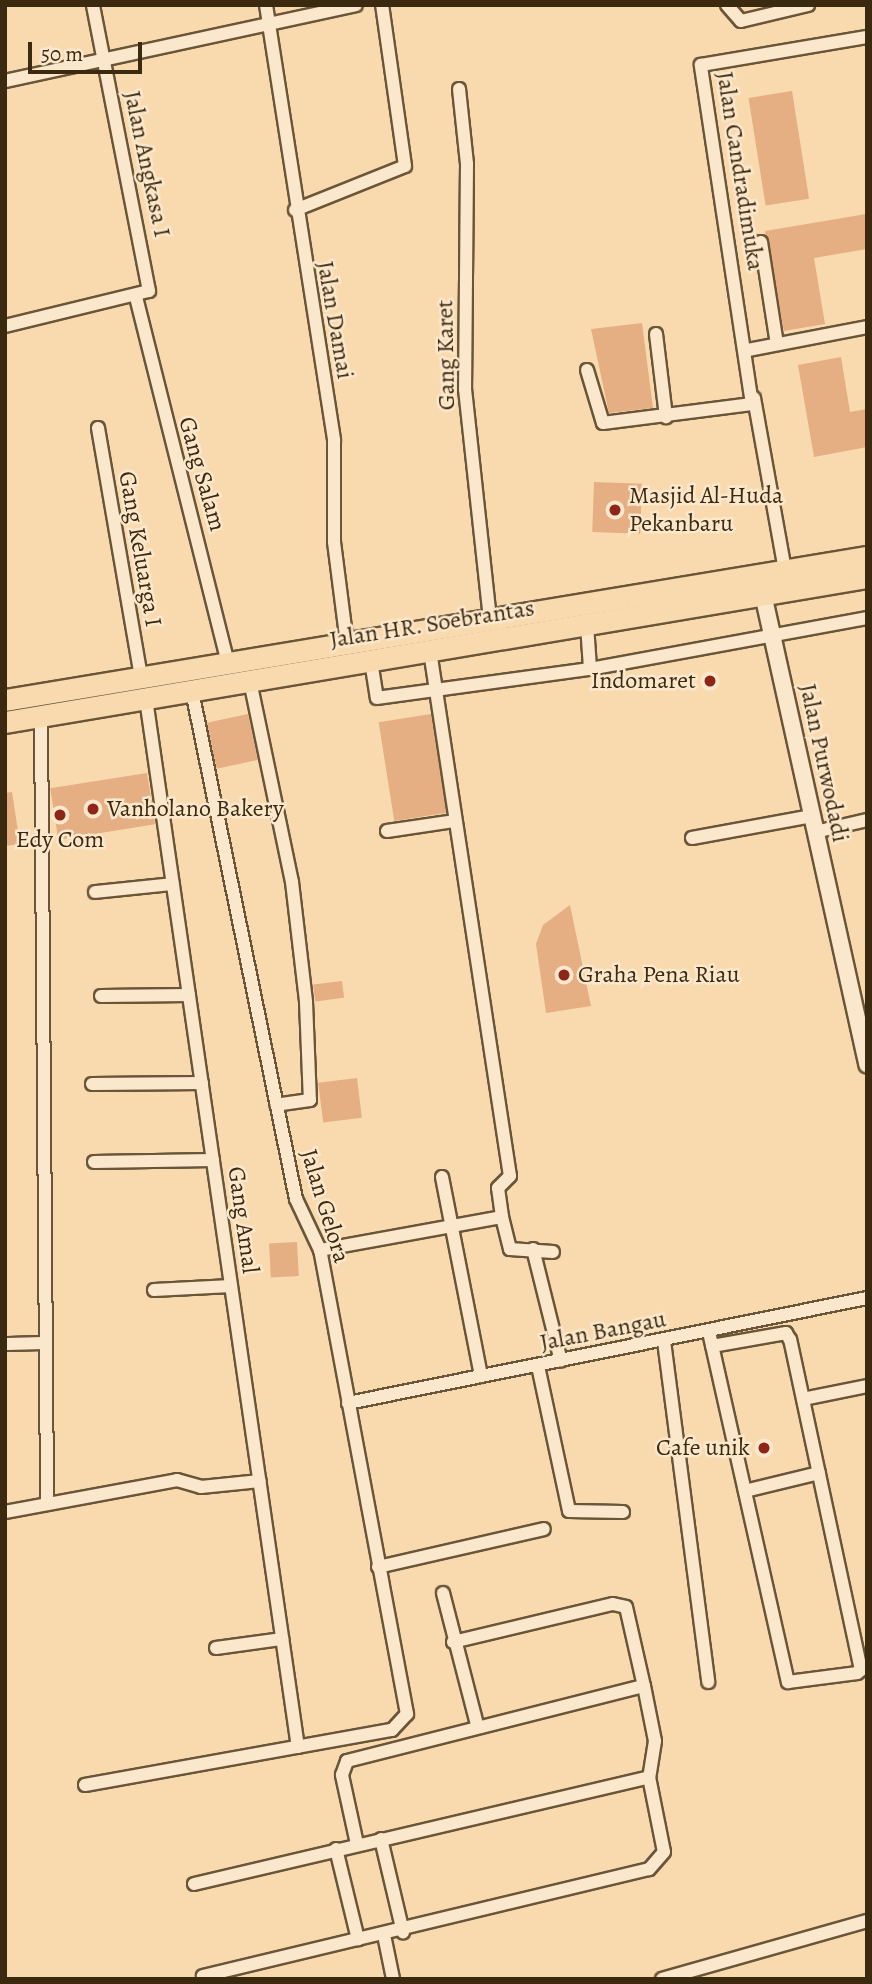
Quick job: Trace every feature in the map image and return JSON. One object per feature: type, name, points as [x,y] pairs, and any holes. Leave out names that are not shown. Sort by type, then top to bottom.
[{"type":"main road","name":"Jalan HR. Soebrantas","points":[[5,700],[867,557]]},
{"type":"main road","name":"Jalan HR. Soebrantas","points":[[5,722],[867,577]]},
{"type":"street","name":"Jalan Angkasa I","points":[[93,5],[149,291],[135,298]]},
{"type":"street","name":"Jalan Damai","points":[[266,5],[295,210],[334,440],[334,542],[346,643]]},
{"type":"street","points":[[5,81],[356,5]]},
{"type":"street","points":[[295,210],[405,166],[382,5]]},
{"type":"street","points":[[727,5],[741,21],[807,5]]},
{"type":"street","name":"Jalan Candradimuka","points":[[785,570],[751,402],[748,350],[701,65],[867,37]]},
{"type":"street","name":"Gang Karet","points":[[459,89],[467,164],[465,389],[490,620]]},
{"type":"street","points":[[761,242],[777,344]]},
{"type":"street","points":[[5,326],[135,298]]},
{"type":"street","name":"Gang Salam","points":[[135,298],[228,663]]},
{"type":"street","points":[[748,350],[867,327]]},
{"type":"street","points":[[656,334],[666,417]]},
{"type":"street","points":[[587,370],[603,423],[666,417],[751,402]]},
{"type":"street","name":"Gang Keluarga I","points":[[98,428],[141,677]]},
{"type":"street","name":"Jalan Purwodadi","points":[[763,594],[814,824],[861,1010],[867,1065]]},
{"type":"street","points":[[371,661],[377,698],[436,687],[590,668],[867,618]]},
{"type":"street","points":[[587,625],[590,668]]},
{"type":"street","points":[[430,651],[510,1176],[498,1188],[502,1217],[510,1249],[553,1252]]},
{"type":"street","points":[[250,681],[292,882],[306,1002],[310,1100],[276,1105]]},
{"type":"street","name":"Jalan Gelora","points":[[192,691],[296,1199],[320,1250],[404,1723],[298,1747]]},
{"type":"street","name":"Gang Amal","points":[[146,699],[298,1747]]},
{"type":"street","points":[[41,716],[47,1504]]},
{"type":"street","points":[[692,838],[867,820]]},
{"type":"street","points":[[387,831],[455,821]]},
{"type":"street","points":[[95,892],[173,884]]},
{"type":"street","points":[[101,996],[189,995]]},
{"type":"street","points":[[92,1084],[202,1083]]},
{"type":"street","points":[[94,1162],[213,1160]]},
{"type":"street","points":[[442,1177],[481,1376]]},
{"type":"street","points":[[320,1250],[502,1217]]},
{"type":"street","points":[[533,1249],[561,1361]]},
{"type":"street","points":[[155,1290],[231,1286]]},
{"type":"street","name":"Jalan Bangau","points":[[348,1403],[867,1298]]},
{"type":"street","points":[[709,1332],[712,1346],[788,1682],[857,1673],[861,1670],[803,1399],[786,1333],[712,1346]]},
{"type":"street","points":[[664,1341],[708,1682]]},
{"type":"street","points":[[5,1345],[46,1343]]},
{"type":"street","points":[[538,1366],[569,1511],[623,1513]]},
{"type":"street","points":[[803,1399],[867,1386]]},
{"type":"street","points":[[745,1491],[819,1473]]},
{"type":"street","points":[[5,1511],[177,1480],[201,1487],[260,1481]]},
{"type":"street","points":[[378,1567],[544,1529]]},
{"type":"street","points":[[443,1593],[453,1642],[477,1724]]},
{"type":"street","points":[[203,1976],[403,1931],[659,1864],[664,1852],[649,1777],[655,1741],[626,1607],[613,1604],[453,1642]]},
{"type":"street","points":[[216,1648],[282,1639]]},
{"type":"street","points":[[357,1844],[342,1775],[347,1761],[477,1724],[644,1686]]},
{"type":"street","points":[[85,1785],[298,1747]]},
{"type":"street","points":[[194,1884],[649,1777]]},
{"type":"street","points":[[381,1839],[403,1931]]},
{"type":"street","points":[[336,1849],[358,1939]]},
{"type":"street","points":[[662,1979],[867,1921]]},
{"type":"street","points":[[384,1935],[393,1979]]},
{"type":"building","points":[[792,91],[809,199],[766,206],[749,98]]},
{"type":"building","points":[[866,214],[867,249],[814,258],[825,324],[784,331],[765,231]]},
{"type":"building","points":[[642,323],[653,408],[609,413],[591,329]]},
{"type":"building","points":[[841,357],[850,412],[867,409],[867,447],[814,457],[798,365]]},
{"type":"building","points":[[594,482],[642,484],[640,534],[592,532]]},
{"type":"building","points":[[248,714],[258,760],[217,769],[207,723]]},
{"type":"building","points":[[431,714],[447,813],[394,821],[379,722]]},
{"type":"building","points":[[147,773],[155,824],[58,840],[50,788]]},
{"type":"building","points":[[12,792],[20,844],[5,846],[5,793]]},
{"type":"building","name":"Graha Pena Riau","points":[[570,905],[591,1006],[546,1013],[536,944],[543,925]]},
{"type":"building","points":[[342,981],[344,998],[315,1001],[313,985]]},
{"type":"building","points":[[357,1078],[362,1118],[323,1122],[318,1083]]},
{"type":"building","points":[[297,1242],[299,1276],[271,1277],[269,1243]]},
{"type":"place","name":"Masjid Al-Huda Pekanbaru","points":[[615,510]]},
{"type":"place","name":"Indomaret","points":[[710,681]]},
{"type":"place","name":"Vanholano Bakery","points":[[93,809]]},
{"type":"place","name":"Edy Com","points":[[60,815]]},
{"type":"place","name":"Graha Pena Riau","points":[[564,975]]},
{"type":"place","name":"Cafe unik","points":[[764,1448]]}]
